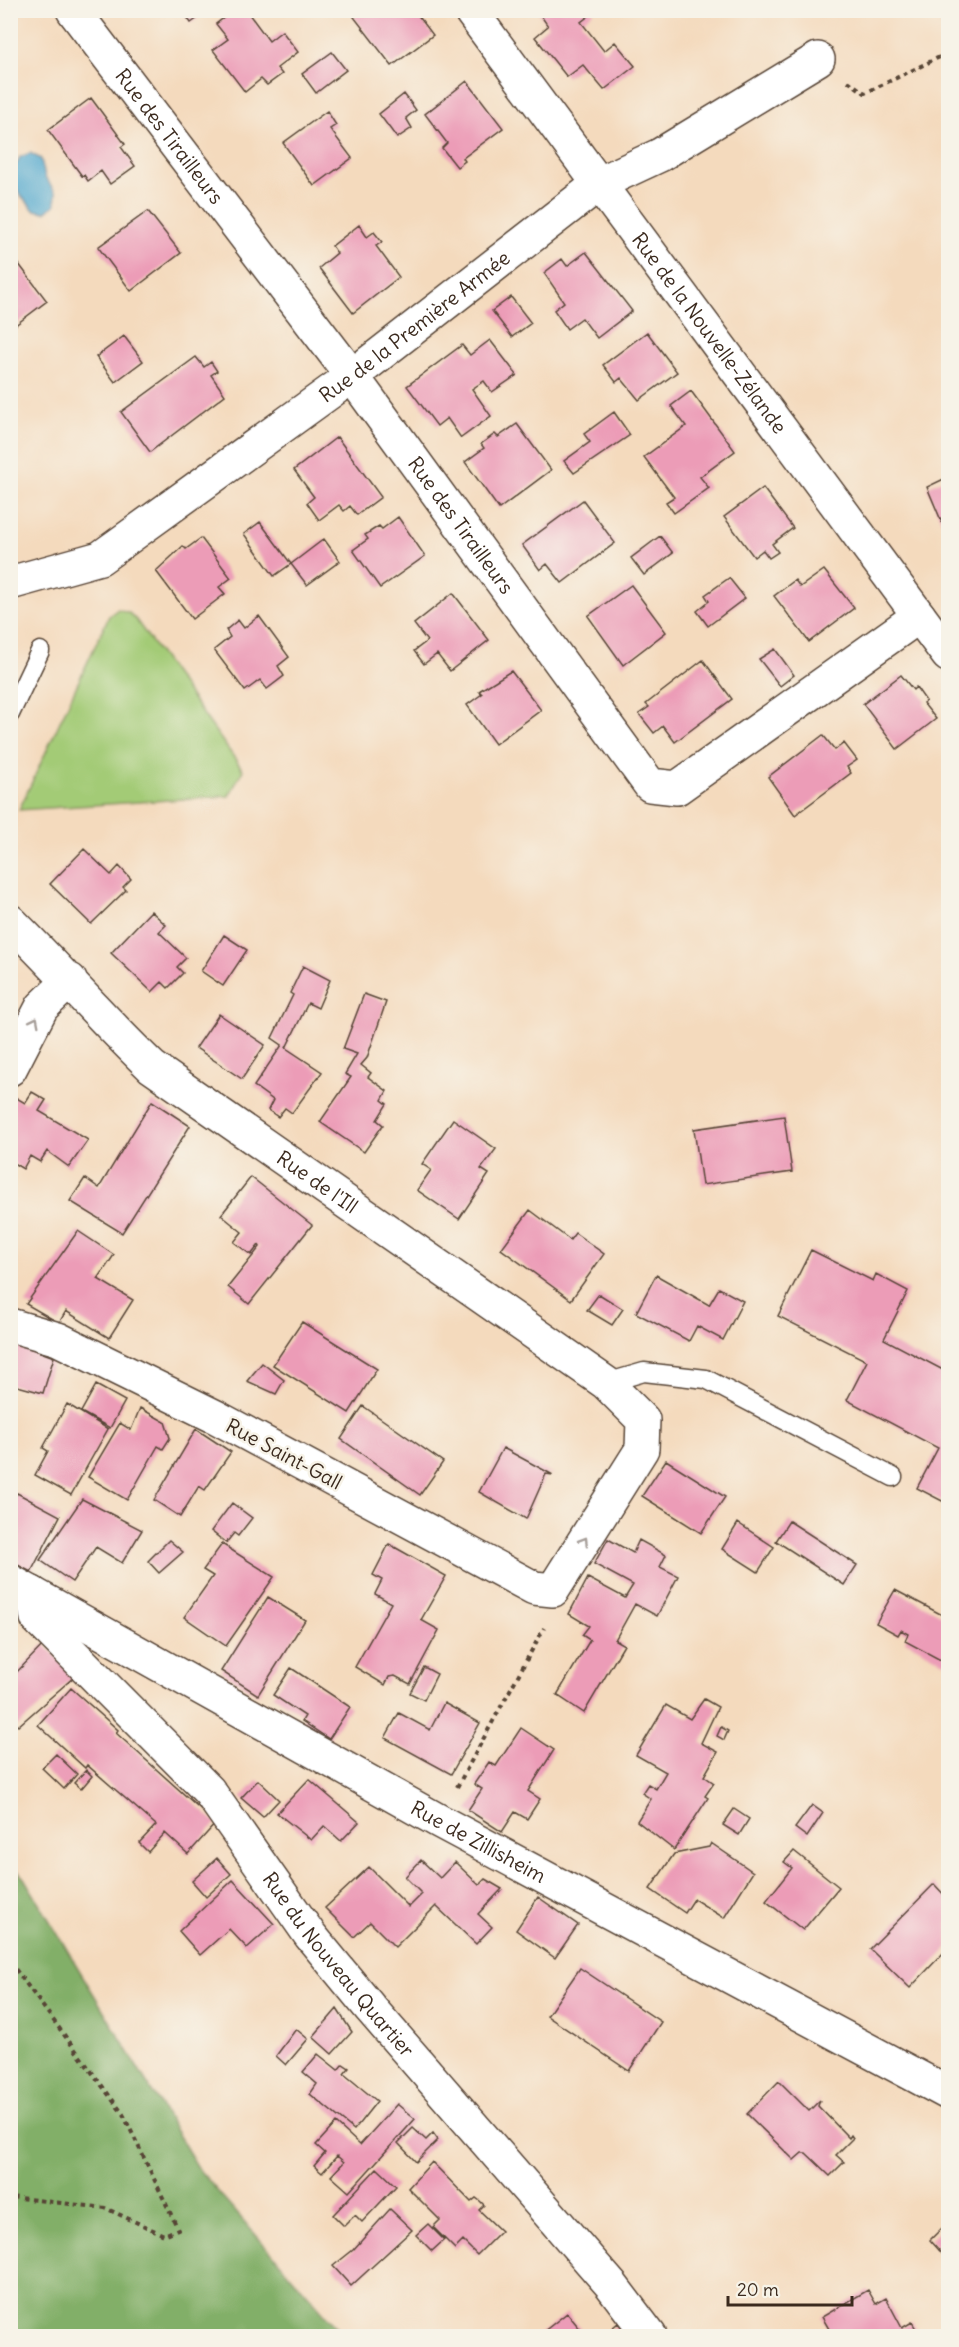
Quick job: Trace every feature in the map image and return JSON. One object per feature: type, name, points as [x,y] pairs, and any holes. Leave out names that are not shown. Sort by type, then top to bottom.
[{"type":"street","name":"Rue des Tirailleurs","points":[[73,10],[352,376],[650,785],[677,788],[919,616]]},
{"type":"street","name":"Rue de la Nouvelle-Zélande","points":[[470,10],[948,655]]},
{"type":"street","name":"Rue de la Première Armée","points":[[10,583],[100,558],[352,376],[600,183],[660,155],[818,60]]},
{"type":"street","name":"Rue de l'Ill","points":[[10,921],[70,980],[104,1022],[152,1067],[606,1383],[643,1420],[642,1449],[553,1590]]},
{"type":"street","points":[[10,1070],[42,1007],[70,980]]},
{"type":"street","name":"Rue Saint-Gall","points":[[10,1325],[58,1339],[216,1417],[534,1588],[553,1590]]},
{"type":"street","name":"Rue de Zillisheim","points":[[21,1587],[439,1821],[948,2093]]},
{"type":"street","name":"Rue du Nouveau Quartier","points":[[21,1587],[37,1618],[209,1791],[318,1944],[612,2286],[650,2337]]},
{"type":"lane","points":[[10,714],[40,651]]},
{"type":"lane","points":[[606,1383],[644,1372],[706,1379],[893,1477]]},
{"type":"path","points":[[818,60],[865,93],[948,53]]},
{"type":"path","points":[[439,1821],[552,1613],[553,1590]]},
{"type":"path","points":[[10,1962],[123,2114],[178,2229],[164,2235],[105,2208],[10,2198]]},
{"type":"green space","points":[[118,609],[129,613],[136,620],[243,770],[229,796],[19,810],[109,616]]},
{"type":"green space","points":[[11,1864],[24,1878],[200,2171],[344,2336],[11,2336]]},
{"type":"water","points":[[30,153],[41,159],[45,177],[56,193],[55,205],[45,212],[34,210],[19,193],[15,183],[11,181],[11,169],[15,167],[20,157]]},
{"type":"building","points":[[182,10],[209,10],[191,23]]},
{"type":"building","points":[[234,10],[246,10],[269,41],[282,31],[298,52],[277,68],[282,74],[267,85],[261,79],[245,92],[213,50],[228,39],[216,24]]},
{"type":"building","points":[[363,10],[414,10],[433,35],[392,66],[354,17]]},
{"type":"building","points":[[537,10],[592,10],[594,12],[581,22],[604,51],[615,42],[635,66],[604,90],[583,65],[567,77],[535,37],[548,26]]},
{"type":"building","points":[[332,52],[346,70],[316,93],[302,74]]},
{"type":"building","points":[[467,81],[503,128],[463,158],[465,161],[457,167],[442,148],[447,143],[425,114]]},
{"type":"building","points":[[404,94],[416,110],[406,118],[412,128],[397,138],[379,114]]},
{"type":"building","points":[[91,98],[125,144],[121,147],[135,166],[110,184],[101,171],[88,181],[84,175],[82,176],[48,130]]},
{"type":"building","points":[[327,111],[336,125],[330,129],[352,158],[314,186],[283,143]]},
{"type":"building","points":[[148,211],[181,253],[131,291],[98,247]]},
{"type":"building","points":[[359,225],[367,237],[374,232],[382,242],[376,246],[399,277],[353,313],[319,268],[337,253],[332,246]]},
{"type":"building","points":[[10,246],[18,256],[15,259],[47,301],[10,329]]},
{"type":"building","points":[[586,252],[632,311],[597,338],[582,318],[567,329],[554,310],[564,302],[544,273],[562,259],[567,266]]},
{"type":"building","points":[[511,297],[531,323],[512,337],[492,311]]},
{"type":"building","points":[[647,332],[677,372],[639,400],[621,378],[616,382],[603,365]]},
{"type":"building","points":[[124,336],[143,361],[115,382],[96,357]]},
{"type":"building","points":[[490,340],[517,375],[492,392],[484,381],[472,389],[491,416],[461,438],[447,418],[437,426],[407,386],[462,345],[470,355]]},
{"type":"building","points":[[196,357],[204,367],[211,362],[217,371],[211,375],[225,395],[150,452],[121,412]]},
{"type":"building","points":[[691,391],[735,451],[700,477],[709,488],[674,513],[666,502],[674,497],[644,457],[686,426],[671,406]]},
{"type":"building","points":[[614,412],[630,435],[574,473],[564,461],[590,442],[584,434]]},
{"type":"building","points":[[517,424],[551,470],[499,509],[465,462],[484,448],[481,444],[495,434],[498,437]]},
{"type":"building","points":[[337,437],[381,497],[357,515],[350,506],[344,511],[339,505],[319,520],[307,503],[314,497],[294,470]]},
{"type":"building","points":[[948,477],[948,537],[927,487]]},
{"type":"building","points":[[763,488],[793,528],[772,544],[778,552],[769,558],[763,550],[754,557],[724,517]]},
{"type":"building","points":[[583,500],[615,543],[562,583],[547,564],[540,570],[522,545]]},
{"type":"building","points":[[398,517],[425,556],[380,588],[353,550],[368,539],[365,535],[379,526],[382,529]]},
{"type":"building","points":[[260,522],[291,564],[274,576],[244,534]]},
{"type":"building","points":[[660,536],[673,553],[644,575],[631,558]]},
{"type":"building","points":[[201,538],[231,578],[219,587],[225,594],[192,619],[156,571],[183,546],[186,549]]},
{"type":"building","points":[[324,539],[340,561],[307,585],[291,564]]},
{"type":"building","points":[[824,570],[854,608],[809,642],[774,596],[795,580],[800,587]]},
{"type":"building","points":[[729,578],[745,598],[708,626],[697,611],[709,601],[705,595]]},
{"type":"building","points":[[631,585],[666,632],[623,665],[588,616]]},
{"type":"building","points":[[453,593],[489,640],[450,671],[437,654],[424,664],[414,651],[427,641],[414,624]]},
{"type":"building","points":[[259,616],[289,657],[278,666],[284,676],[267,689],[260,680],[245,691],[214,650],[230,637],[226,630],[238,620],[244,628]]},
{"type":"building","points":[[775,649],[794,675],[780,686],[759,659]]},
{"type":"building","points":[[703,660],[732,699],[675,742],[663,726],[654,733],[639,714],[649,707],[646,704]]},
{"type":"building","points":[[511,671],[541,710],[495,744],[467,705],[482,694],[479,691]]},
{"type":"building","points":[[901,675],[913,690],[916,687],[926,701],[923,703],[936,719],[897,749],[863,704]]},
{"type":"building","points":[[823,735],[835,750],[844,743],[857,760],[847,767],[851,773],[795,815],[768,777]]},
{"type":"building","points":[[84,849],[111,875],[119,866],[131,879],[123,887],[126,890],[91,924],[50,884]]},
{"type":"building","points":[[151,911],[166,925],[159,932],[186,958],[177,967],[183,973],[168,988],[162,982],[152,992],[111,953]]},
{"type":"building","points":[[224,935],[247,950],[223,986],[201,971]]},
{"type":"building","points":[[303,966],[330,980],[318,1008],[308,1003],[286,1048],[322,1072],[292,1113],[285,1108],[278,1117],[268,1110],[273,1100],[254,1086],[282,1045],[272,1038],[293,995],[290,993]]},
{"type":"building","points":[[364,994],[386,1002],[367,1058],[361,1065],[371,1073],[368,1077],[387,1091],[382,1100],[387,1104],[377,1120],[383,1125],[364,1152],[320,1122],[351,1077],[345,1074],[357,1054],[343,1049]]},
{"type":"building","points":[[219,1014],[265,1045],[242,1079],[196,1048]]},
{"type":"building","points":[[32,1092],[46,1100],[39,1111],[88,1140],[69,1167],[47,1151],[40,1162],[30,1156],[23,1169],[10,1161],[10,1094],[25,1103]]},
{"type":"building","points":[[152,1101],[190,1126],[122,1233],[70,1201],[85,1178],[99,1188]]},
{"type":"building","points":[[784,1116],[792,1172],[702,1185],[694,1129]]},
{"type":"building","points":[[453,1119],[496,1149],[481,1169],[489,1174],[459,1219],[417,1190],[431,1170],[422,1164]]},
{"type":"building","points":[[251,1177],[312,1225],[249,1304],[228,1287],[260,1247],[259,1245],[251,1255],[234,1242],[242,1232],[221,1215]]},
{"type":"building","points":[[530,1210],[570,1240],[575,1233],[604,1254],[571,1300],[501,1249]]},
{"type":"building","points":[[78,1231],[114,1255],[98,1279],[133,1300],[109,1338],[66,1311],[59,1323],[26,1304]]},
{"type":"building","points":[[811,1250],[873,1281],[876,1274],[908,1291],[884,1339],[943,1370],[948,1363],[948,1504],[917,1488],[938,1448],[847,1400],[867,1361],[778,1316]]},
{"type":"building","points":[[656,1275],[709,1305],[719,1288],[743,1301],[723,1340],[697,1326],[689,1341],[636,1313]]},
{"type":"building","points":[[599,1294],[623,1309],[612,1325],[587,1310]]},
{"type":"building","points":[[302,1322],[377,1369],[349,1413],[273,1365]]},
{"type":"building","points":[[10,1341],[54,1357],[43,1393],[10,1384]]},
{"type":"building","points":[[262,1363],[284,1380],[276,1394],[247,1381]]},
{"type":"building","points":[[96,1385],[125,1401],[110,1428],[81,1412]]},
{"type":"building","points":[[67,1404],[108,1429],[71,1495],[35,1475],[48,1451],[43,1448]]},
{"type":"building","points":[[363,1406],[443,1462],[420,1495],[341,1439]]},
{"type":"building","points":[[140,1408],[165,1422],[170,1438],[163,1449],[158,1446],[127,1500],[88,1477],[120,1423],[131,1430]]},
{"type":"building","points":[[196,1429],[231,1452],[205,1490],[199,1486],[180,1517],[154,1500]]},
{"type":"building","points":[[503,1448],[553,1475],[546,1474],[526,1519],[479,1492]]},
{"type":"building","points":[[666,1460],[725,1497],[701,1533],[642,1496]]},
{"type":"building","points":[[17,1493],[60,1516],[31,1572],[10,1561],[10,1503]]},
{"type":"building","points":[[82,1499],[142,1530],[122,1563],[96,1547],[72,1582],[40,1560]]},
{"type":"building","points":[[232,1503],[252,1518],[238,1536],[234,1533],[226,1543],[211,1531]]},
{"type":"building","points":[[789,1521],[857,1565],[844,1585],[776,1541]]},
{"type":"building","points":[[738,1523],[774,1547],[758,1572],[722,1549]]},
{"type":"building","points":[[608,1539],[633,1553],[639,1540],[666,1555],[660,1567],[678,1576],[657,1616],[635,1604],[615,1640],[624,1645],[584,1713],[557,1695],[590,1640],[582,1635],[589,1626],[569,1614],[588,1578],[625,1598],[633,1585],[594,1564]]},
{"type":"building","points":[[169,1540],[183,1552],[159,1573],[148,1561]]},
{"type":"building","points":[[222,1544],[274,1577],[226,1646],[184,1617],[213,1576],[203,1570]]},
{"type":"building","points":[[389,1544],[446,1576],[421,1620],[439,1630],[410,1684],[395,1676],[389,1677],[385,1685],[355,1667],[391,1603],[375,1594],[382,1580],[373,1575]]},
{"type":"building","points":[[895,1590],[948,1618],[948,1664],[905,1641],[908,1634],[901,1630],[898,1635],[876,1623]]},
{"type":"building","points":[[268,1597],[305,1620],[258,1695],[221,1671]]},
{"type":"building","points":[[44,1644],[75,1676],[18,1726],[10,1719],[10,1679]]},
{"type":"building","points":[[424,1667],[437,1674],[424,1700],[410,1693]]},
{"type":"building","points":[[291,1668],[350,1707],[329,1739],[302,1721],[305,1716],[273,1695]]},
{"type":"building","points":[[71,1688],[118,1730],[116,1733],[216,1823],[188,1854],[165,1833],[148,1852],[139,1843],[156,1825],[87,1765],[85,1768],[38,1725]]},
{"type":"building","points":[[704,1699],[718,1707],[701,1743],[718,1752],[704,1776],[714,1783],[705,1796],[708,1798],[674,1850],[637,1821],[651,1799],[642,1793],[648,1784],[656,1789],[666,1772],[636,1755],[666,1705],[690,1719]]},
{"type":"building","points":[[444,1703],[480,1723],[451,1774],[385,1738],[399,1713],[430,1730]]},
{"type":"building","points":[[721,1727],[728,1731],[724,1740],[717,1736]]},
{"type":"building","points":[[521,1728],[554,1750],[528,1791],[540,1799],[527,1819],[515,1812],[502,1832],[468,1810],[482,1789],[474,1784],[489,1762],[496,1766]]},
{"type":"building","points":[[56,1754],[77,1774],[64,1789],[42,1768]]},
{"type":"building","points":[[86,1770],[92,1776],[81,1789],[74,1783]]},
{"type":"building","points":[[309,1779],[359,1822],[341,1841],[324,1826],[311,1840],[277,1813]]},
{"type":"building","points":[[258,1780],[279,1800],[263,1817],[241,1798]]},
{"type":"building","points":[[812,1805],[823,1813],[807,1837],[795,1828]]},
{"type":"building","points":[[734,1809],[749,1819],[739,1835],[723,1825]]},
{"type":"building","points":[[711,1843],[753,1872],[724,1918],[694,1899],[685,1913],[650,1889],[674,1854],[709,1847]]},
{"type":"building","points":[[794,1851],[839,1887],[803,1930],[766,1901],[792,1868],[784,1862]]},
{"type":"building","points":[[217,1858],[231,1874],[206,1897],[192,1881]]},
{"type":"building","points":[[421,1860],[440,1878],[455,1862],[479,1885],[485,1879],[502,1889],[478,1914],[492,1927],[476,1944],[436,1906],[395,1947],[370,1922],[354,1937],[325,1908],[369,1867],[409,1907],[422,1894],[405,1877]]},
{"type":"building","points":[[233,1880],[274,1924],[247,1948],[229,1929],[200,1955],[179,1931]]},
{"type":"building","points":[[934,1884],[948,1899],[948,1948],[910,1988],[870,1949]]},
{"type":"building","points":[[538,1897],[578,1925],[555,1958],[516,1930]]},
{"type":"building","points":[[580,1968],[661,2022],[629,2071],[547,2016]]},
{"type":"building","points":[[337,2009],[352,2032],[332,2054],[313,2037]]},
{"type":"building","points":[[296,2029],[308,2039],[286,2065],[276,2056]]},
{"type":"building","points":[[318,2054],[338,2070],[343,2064],[349,2068],[344,2074],[377,2101],[354,2130],[310,2094],[317,2084],[303,2072]]},
{"type":"building","points":[[779,2081],[809,2111],[820,2100],[818,2106],[849,2138],[851,2135],[853,2138],[836,2155],[844,2162],[830,2176],[806,2153],[802,2153],[794,2160],[747,2114]]},
{"type":"building","points":[[397,2104],[415,2119],[349,2192],[331,2176],[344,2162],[337,2156],[322,2173],[314,2166],[325,2153],[316,2145],[336,2123],[360,2145]]},
{"type":"building","points":[[413,2128],[426,2140],[433,2133],[438,2140],[416,2162],[398,2143]]},
{"type":"building","points":[[432,2162],[471,2202],[476,2198],[484,2205],[479,2210],[501,2231],[477,2255],[463,2241],[455,2249],[433,2227],[440,2220],[408,2188]]},
{"type":"building","points":[[377,2168],[396,2186],[362,2222],[355,2215],[344,2226],[333,2215]]},
{"type":"building","points":[[390,2209],[412,2230],[351,2286],[333,2266],[353,2250]]},
{"type":"building","points":[[948,2222],[948,2260],[930,2240]]},
{"type":"building","points":[[428,2224],[444,2240],[432,2251],[416,2235]]},
{"type":"building","points":[[868,2290],[876,2304],[886,2298],[902,2328],[912,2322],[920,2336],[833,2336],[822,2317]]},
{"type":"building","points":[[567,2313],[586,2336],[538,2336]]},
{"type":"building","points":[[618,2323],[629,2336],[602,2336]]}]
